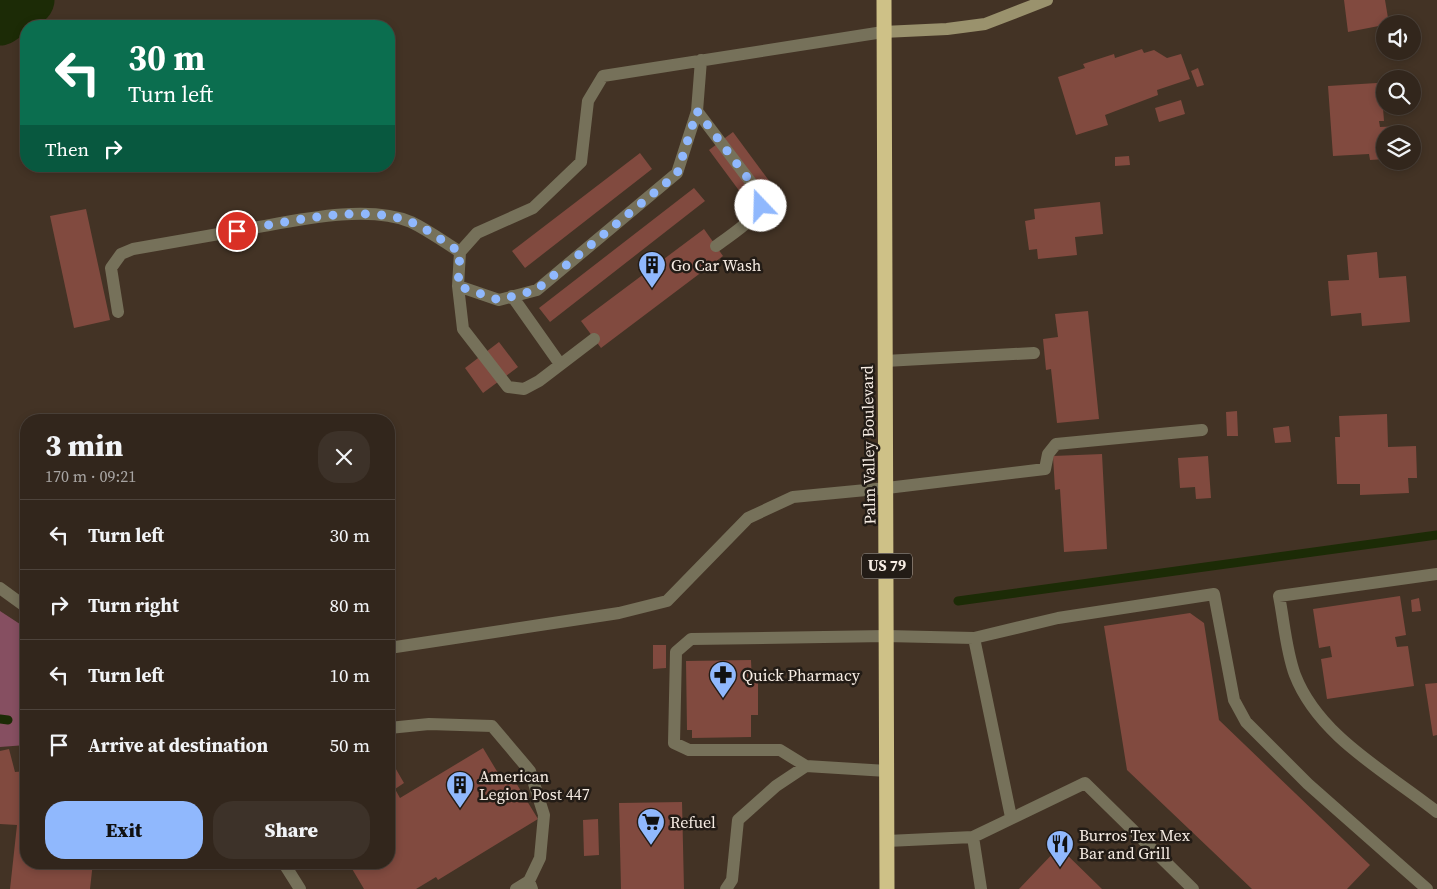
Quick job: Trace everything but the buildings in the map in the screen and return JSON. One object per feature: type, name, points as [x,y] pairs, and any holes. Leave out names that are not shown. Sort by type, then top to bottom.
[{"type":"highway","name":"Palm Valley Boulevard","points":[[884,0],[888,889]]},
{"type":"street","points":[[883,32],[947,29],[985,24],[1047,0]]},
{"type":"lane","points":[[594,339],[524,390],[508,387],[463,329],[458,286],[460,252],[477,233],[533,208],[581,162],[588,101],[603,76],[883,32]]},
{"type":"lane","points":[[458,286],[499,300],[536,290],[677,174],[697,111],[701,60]]},
{"type":"lane","points":[[697,111],[762,197],[761,206],[752,218],[716,246]]},
{"type":"lane","points":[[118,312],[110,268],[121,254],[133,249],[309,218],[353,214],[381,216],[411,222],[460,252]]},
{"type":"lane","points":[[512,296],[560,364]]},
{"type":"lane","points":[[885,361],[1034,353]]},
{"type":"lane","points":[[395,647],[619,613],[667,601],[748,518],[793,497],[1045,469],[1048,454],[1056,444],[1202,430]]},
{"type":"lane","points":[[1437,574],[1279,596],[1295,674],[1314,712],[1352,747],[1437,812]]},
{"type":"lane","points":[[0,588],[20,603]]},
{"type":"lane","points":[[887,771],[806,766],[780,750],[689,750],[674,743],[676,652],[691,639],[886,636],[974,638],[1058,618],[1214,594],[1234,700],[1246,722],[1308,784],[1427,889]]},
{"type":"lane","points":[[974,638],[1012,817]]},
{"type":"lane","points":[[395,727],[429,724],[492,726],[530,771],[544,815],[540,858],[530,885],[516,889]]},
{"type":"lane","points":[[726,889],[732,880],[738,820],[776,786],[806,766]]},
{"type":"lane","points":[[887,841],[973,837],[1085,783],[1193,889]]},
{"type":"lane","points":[[973,837],[981,889]]},
{"type":"lane","points":[[287,869],[300,889]]},
{"type":"shaded area","points":[[0,611],[20,624],[20,745],[0,747]]},
{"type":"waterway","points":[[0,20],[29,0]]},
{"type":"waterway","points":[[958,601],[1437,535]]},
{"type":"waterway","points":[[0,719],[8,720]]},
{"type":"place","name":"Go Car Wash","points":[[652,289]]},
{"type":"place","name":"Quick Pharmacy","points":[[723,699]]},
{"type":"place","name":"American Legion Post 447","points":[[460,809]]},
{"type":"place","name":"Refuel","points":[[651,846]]},
{"type":"place","name":"Burros Tex Mex Bar and Grill","points":[[1060,868]]},
{"type":"route","points":[[237,231],[309,218],[353,214],[381,216],[411,222],[460,252],[458,286],[499,300],[536,290],[677,174],[697,111],[762,197],[761,206]]}]
